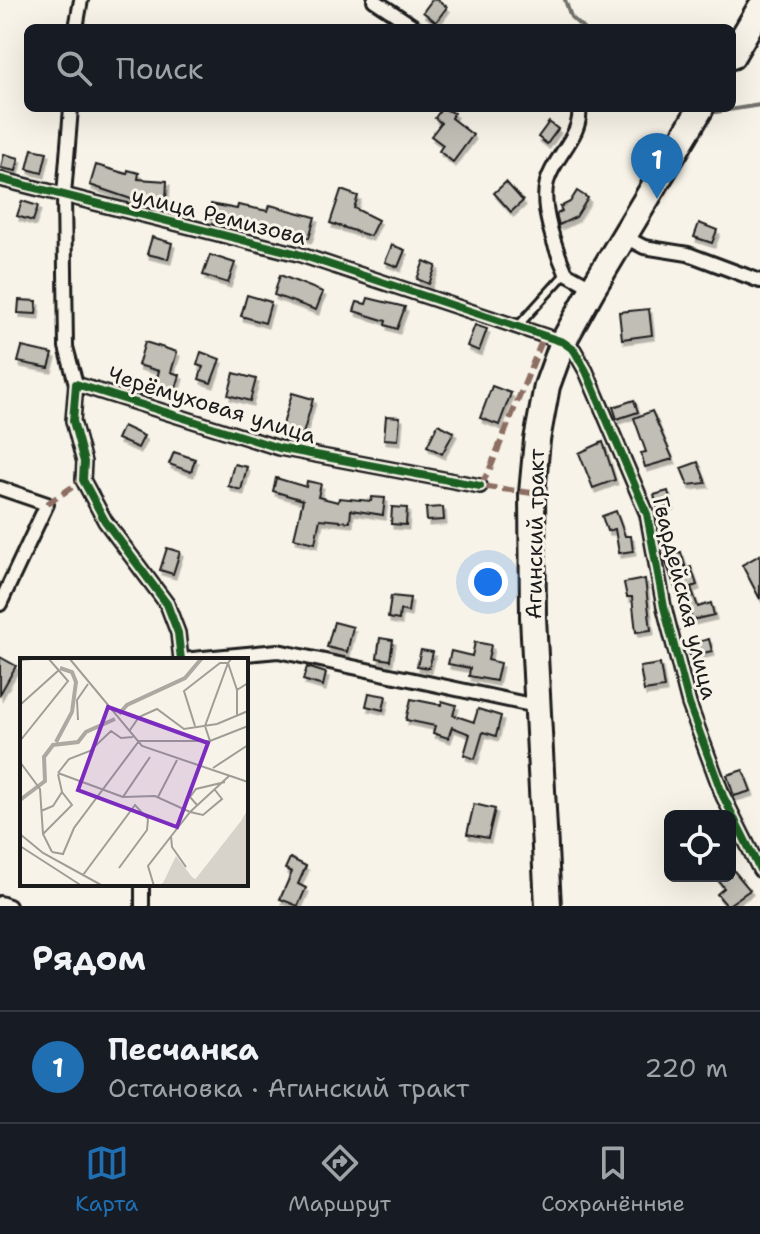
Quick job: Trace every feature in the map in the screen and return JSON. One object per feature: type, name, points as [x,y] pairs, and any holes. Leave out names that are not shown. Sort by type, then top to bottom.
[{"type":"highway","points":[[736,49],[760,8]]},
{"type":"highway","name":"Агинский тракт","points":[[548,906],[536,706],[532,493],[537,440],[547,386],[563,342],[698,112]]},
{"type":"street","points":[[77,24],[81,0]]},
{"type":"street","points":[[374,0],[410,24]]},
{"type":"street","points":[[71,112],[64,195],[66,347],[76,384]]},
{"type":"street","points":[[580,114],[547,181],[546,198],[552,233],[566,273],[593,288]]},
{"type":"street","name":"улица Ремизова","points":[[0,179],[298,254],[563,342]]},
{"type":"street","points":[[623,236],[644,247],[688,254],[760,281]]},
{"type":"street","name":"Гвардейская улица","points":[[563,342],[574,350],[586,371],[647,514],[664,607],[689,704],[723,796],[760,870]]},
{"type":"street","name":"Черёмуховая улица","points":[[181,658],[178,633],[167,604],[105,521],[83,480],[84,462],[73,421],[76,384],[279,448],[480,486]]},
{"type":"street","points":[[0,488],[47,504],[0,604]]},
{"type":"street","points":[[203,658],[278,651],[536,706]]},
{"type":"street","points":[[0,903],[9,906]]},
{"type":"lane","points":[[516,328],[566,273]]},
{"type":"building","points":[[432,0],[438,0],[447,7],[436,22],[423,12]]},
{"type":"building","points":[[439,112],[454,113],[451,118],[473,135],[453,162],[439,151],[443,145],[431,136],[441,123],[435,118]]},
{"type":"building","points":[[549,122],[558,129],[547,144],[538,137]]},
{"type":"building","points":[[32,149],[47,152],[42,173],[27,169]]},
{"type":"building","points":[[4,154],[19,158],[16,171],[1,168]]},
{"type":"building","points":[[96,165],[127,174],[128,170],[139,173],[138,179],[167,181],[166,200],[137,201],[90,185]]},
{"type":"building","points":[[506,182],[523,201],[511,212],[494,193]]},
{"type":"building","points":[[341,190],[358,196],[354,208],[378,220],[370,236],[330,223]]},
{"type":"building","points":[[577,191],[588,198],[576,217],[559,225],[556,214],[562,211],[560,207],[570,202]]},
{"type":"building","points":[[22,201],[38,206],[33,221],[17,216]]},
{"type":"building","points":[[211,204],[268,211],[270,205],[315,217],[309,238],[248,222],[248,225],[209,218]]},
{"type":"building","points":[[699,223],[717,230],[712,243],[694,237]]},
{"type":"building","points":[[152,237],[172,243],[168,259],[147,254]]},
{"type":"building","points":[[392,245],[405,250],[398,267],[385,262]]},
{"type":"building","points":[[210,255],[235,263],[228,283],[203,275]]},
{"type":"building","points":[[424,261],[436,266],[429,284],[417,279]]},
{"type":"building","points":[[280,275],[323,292],[316,310],[274,295]]},
{"type":"building","points":[[247,295],[271,302],[265,323],[241,316]]},
{"type":"building","points":[[368,298],[405,307],[397,329],[385,325],[386,321],[354,311],[357,302],[366,304]]},
{"type":"building","points":[[19,300],[37,301],[36,314],[18,313]]},
{"type":"building","points":[[649,309],[652,335],[622,339],[619,312]]},
{"type":"building","points":[[475,325],[487,329],[479,351],[467,346]]},
{"type":"building","points":[[145,342],[177,352],[171,372],[180,375],[174,395],[154,389],[159,371],[138,365]]},
{"type":"building","points":[[22,347],[53,354],[49,368],[18,362]]},
{"type":"building","points":[[201,352],[220,359],[211,383],[199,379],[203,367],[197,365]]},
{"type":"building","points":[[234,373],[256,379],[250,401],[228,395]]},
{"type":"building","points":[[492,386],[511,393],[499,425],[480,418]]},
{"type":"building","points":[[292,393],[313,399],[303,434],[282,428]]},
{"type":"building","points":[[634,400],[638,412],[617,419],[613,407]]},
{"type":"building","points":[[652,411],[673,459],[645,467],[641,453],[646,452],[634,418]]},
{"type":"building","points":[[386,416],[400,417],[398,440],[384,439]]},
{"type":"building","points":[[438,424],[454,432],[442,454],[427,446]]},
{"type":"building","points":[[123,426],[144,436],[138,448],[117,439]]},
{"type":"building","points":[[603,442],[615,480],[593,488],[579,453]]},
{"type":"building","points":[[174,452],[195,459],[191,472],[169,464]]},
{"type":"building","points":[[698,462],[706,483],[688,485],[681,468]]},
{"type":"building","points":[[234,464],[247,467],[241,490],[228,486]]},
{"type":"building","points":[[276,478],[306,487],[307,481],[321,484],[318,497],[338,502],[339,498],[371,501],[372,497],[385,498],[383,515],[351,510],[350,522],[320,519],[315,543],[294,538],[303,500],[273,491]]},
{"type":"building","points":[[668,491],[672,505],[658,509],[654,495]]},
{"type":"building","points":[[392,507],[407,508],[406,525],[391,524]]},
{"type":"building","points":[[443,507],[444,520],[427,521],[426,508]]},
{"type":"building","points":[[616,511],[625,536],[631,536],[633,551],[619,553],[615,529],[607,531],[602,516]]},
{"type":"building","points":[[167,548],[180,552],[173,574],[160,570]]},
{"type":"building","points":[[681,552],[686,569],[691,567],[697,585],[691,587],[698,607],[711,603],[714,615],[692,620],[685,594],[678,596],[664,557]]},
{"type":"building","points":[[760,555],[760,599],[742,565]]},
{"type":"building","points":[[645,579],[651,630],[636,632],[632,597],[627,597],[624,583]]},
{"type":"building","points":[[391,596],[410,598],[408,612],[400,610],[399,620],[388,618]]},
{"type":"building","points":[[334,622],[353,627],[347,652],[327,647]]},
{"type":"building","points":[[380,638],[393,640],[390,660],[377,658]]},
{"type":"building","points":[[709,639],[712,651],[690,656],[687,645]]},
{"type":"building","points":[[475,642],[491,645],[488,660],[500,663],[496,681],[469,676],[470,668],[448,664],[451,651],[472,656]]},
{"type":"building","points":[[421,650],[433,652],[429,668],[417,666]]},
{"type":"building","points":[[0,657],[16,666],[0,694]]},
{"type":"building","points":[[660,664],[664,688],[644,691],[640,667]]},
{"type":"building","points":[[307,667],[326,673],[323,686],[303,680]]},
{"type":"building","points":[[369,693],[386,696],[383,710],[366,706]]},
{"type":"building","points":[[411,699],[456,705],[453,715],[474,722],[478,709],[501,716],[496,736],[483,732],[475,759],[464,755],[470,734],[452,727],[448,738],[433,733],[435,726],[406,720]]},
{"type":"building","points":[[743,770],[751,791],[734,796],[727,775]]},
{"type":"building","points":[[474,804],[495,809],[488,838],[467,834]]},
{"type":"building","points":[[290,858],[306,866],[298,884],[306,888],[298,906],[280,899],[292,872],[285,869]]},
{"type":"building","points":[[736,873],[750,890],[727,906],[717,894],[724,888],[720,882],[736,882]]},
{"type":"waterway","points":[[565,0],[571,17],[579,24]]},
{"type":"waterway","points":[[736,109],[760,105]]},
{"type":"marked path","points":[[532,493],[480,486],[544,336]]},
{"type":"marked path","points":[[47,504],[83,480]]},
{"type":"cycle path","points":[[0,179],[298,254],[563,342],[574,350],[586,371],[647,514],[664,607],[689,704],[723,796],[760,870]]},
{"type":"cycle path","points":[[181,658],[178,633],[167,604],[105,521],[83,480],[84,462],[73,421],[76,384],[279,448],[480,486]]},
{"type":"place","name":"Песчанка","points":[[657,199]]}]
